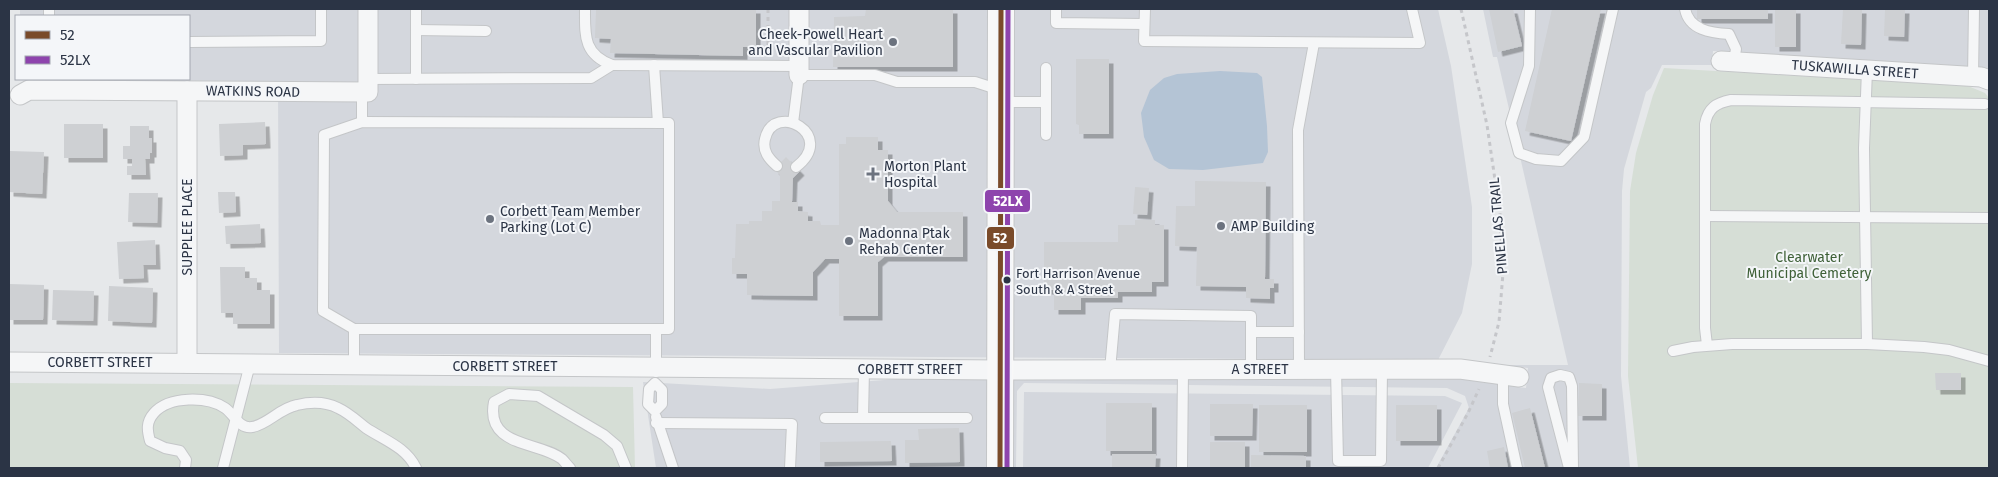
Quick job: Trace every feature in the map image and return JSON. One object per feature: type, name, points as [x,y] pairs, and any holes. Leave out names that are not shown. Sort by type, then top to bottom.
[{"type":"street","points":[[366,88],[368,9]]},
{"type":"street","points":[[800,9],[800,70]]},
{"type":"street","points":[[1000,468],[1001,9]]},
{"type":"street","name":"TUSKAWILLA STREET","points":[[1727,61],[1981,78]]},
{"type":"street","name":"WATKINS ROAD","points":[[20,95],[29,90],[186,91],[366,88]]},
{"type":"street","name":"SUPPLEE PLACE","points":[[186,91],[187,363]]},
{"type":"street","name":"CORBETT STREET","points":[[9,362],[354,365],[656,375],[864,369],[1000,370]]},
{"type":"street","name":"A STREET","points":[[1000,370],[1460,369],[1502,375]]},
{"type":"lane","points":[[190,42],[321,41],[321,9]]},
{"type":"lane","points":[[416,9],[416,79]]},
{"type":"lane","points":[[585,9],[585,38],[594,55],[612,65],[800,70],[875,75],[897,82],[975,82],[1001,96],[1046,102]]},
{"type":"lane","points":[[1056,9],[1056,23],[1144,24]]},
{"type":"lane","points":[[1145,9],[1144,42],[1420,43],[1412,9]]},
{"type":"lane","points":[[1530,9],[1528,66],[1511,123],[1519,153],[1536,159],[1561,161],[1584,137],[1613,9]]},
{"type":"lane","points":[[1685,9],[1686,14],[1697,28],[1714,34],[1730,34],[1736,49],[1727,61]]},
{"type":"lane","points":[[1974,9],[1981,78]]},
{"type":"lane","points":[[416,30],[486,31]]},
{"type":"lane","points":[[1299,369],[1298,130],[1314,43]]},
{"type":"lane","points":[[362,122],[366,88],[416,79],[591,78],[612,65]]},
{"type":"lane","points":[[654,65],[658,123]]},
{"type":"lane","points":[[1046,68],[1046,135]]},
{"type":"lane","points":[[793,123],[800,70]]},
{"type":"lane","points":[[1867,70],[1865,217],[1867,344]]},
{"type":"lane","points":[[1707,345],[1705,328],[1705,124],[1711,108],[1719,102],[1731,100],[1985,104]]},
{"type":"lane","points":[[362,122],[670,123],[669,329],[354,329],[323,312],[324,135],[362,122]]},
{"type":"lane","points":[[777,166],[765,153],[764,146],[769,130],[774,125],[782,122],[793,123],[803,128],[810,141],[808,155],[796,167]]},
{"type":"lane","points":[[1705,216],[1988,218]]},
{"type":"lane","points":[[1110,370],[1114,314],[1252,316],[1251,370]]},
{"type":"lane","points":[[354,329],[354,365]]},
{"type":"lane","points":[[656,329],[656,375],[662,390],[662,404],[655,411],[656,422],[673,468]]},
{"type":"lane","points":[[1252,332],[1299,332]]},
{"type":"lane","points":[[1673,351],[1707,345],[1867,344],[1924,346],[1949,350],[1989,361]]},
{"type":"lane","points":[[223,468],[250,364]]},
{"type":"lane","points":[[863,418],[864,369]]},
{"type":"lane","points":[[1336,369],[1338,461],[1380,461],[1382,369]]},
{"type":"lane","points":[[1182,468],[1183,370]]},
{"type":"lane","points":[[1502,375],[1503,404],[1516,468]]},
{"type":"lane","points":[[1569,468],[1548,387],[1551,378],[1560,375],[1569,377],[1572,386],[1573,468]]},
{"type":"lane","points":[[570,468],[561,458],[521,444],[502,432],[494,421],[492,411],[494,402],[509,394],[538,396],[604,435],[617,446],[626,468]]},
{"type":"lane","points":[[185,468],[186,460],[180,451],[165,448],[150,441],[147,429],[148,419],[158,409],[176,401],[201,400],[218,404],[227,409],[244,426],[252,427],[278,412],[296,405],[317,403],[338,407],[366,428],[398,447],[416,468]]},
{"type":"lane","points":[[825,418],[967,418]]},
{"type":"lane","points":[[656,422],[792,424],[790,468]]},
{"type":"path","points":[[768,9],[768,56]]},
{"type":"path","name":"PINELLAS TRAIL","points":[[1438,468],[1468,413],[1502,375],[1499,322],[1503,273],[1500,214],[1487,125],[1461,9]]},
{"type":"shaded area","name":"Morton Plant Hospital","points":[[20,9],[1438,9],[1451,66],[1472,207],[1472,264],[1462,313],[1438,360],[279,353],[278,81],[21,80],[190,80],[190,15],[20,15]]},
{"type":"shaded area","points":[[1483,9],[1989,9],[1989,70],[1982,67],[1713,51],[1712,65],[1662,65],[1651,88],[1646,92],[1624,169],[1622,191],[1621,376],[1630,468],[1436,468],[1469,408],[1465,396],[1447,388],[1024,383],[1017,391],[1016,468],[1009,468],[1009,380],[1459,379],[1526,388],[1528,368],[1502,365],[1568,365],[1497,57],[1493,57]]},
{"type":"shaded area","points":[[897,379],[992,380],[992,468],[656,468],[643,382],[770,389]]},
{"type":"shaded area","points":[[1024,392],[1445,396],[1462,403],[1428,468],[1023,468]]},
{"type":"green space","name":"Clearwater Municipal Cemetery","points":[[1664,68],[1968,86],[1985,93],[1989,98],[1989,468],[1638,468],[1628,376],[1630,191],[1636,153],[1653,95]]},
{"type":"green space","points":[[9,383],[633,387],[635,468],[9,468]]},
{"type":"water","points":[[1220,71],[1257,73],[1262,77],[1268,152],[1263,163],[1203,170],[1169,169],[1154,160],[1144,137],[1141,113],[1150,90],[1164,78],[1177,74]]},
{"type":"building","points":[[596,9],[756,9],[756,47],[743,47],[743,56],[610,53],[611,39],[595,38]]},
{"type":"building","name":"Cheek-Powell Heart and Vascular Pavilion","points":[[866,9],[953,9],[953,67],[833,67],[834,17],[865,16]]},
{"type":"building","points":[[1489,9],[1513,9],[1522,46],[1498,52]]},
{"type":"building","points":[[1552,9],[1601,9],[1571,141],[1525,131]]},
{"type":"building","points":[[1697,9],[1768,9],[1768,19],[1697,19]]},
{"type":"building","points":[[1775,9],[1796,9],[1796,47],[1775,47]]},
{"type":"building","points":[[1843,9],[1862,9],[1861,45],[1841,44]]},
{"type":"building","points":[[1885,9],[1905,9],[1904,37],[1884,36]]},
{"type":"building","points":[[1076,59],[1109,59],[1109,134],[1079,134],[1079,125],[1076,124]]},
{"type":"building","points":[[265,122],[266,144],[243,145],[243,155],[220,156],[219,124]]},
{"type":"building","points":[[64,124],[103,124],[103,158],[64,158]]},
{"type":"building","points":[[130,126],[149,126],[149,138],[152,138],[152,153],[150,153],[150,159],[145,159],[146,175],[127,175],[127,166],[132,166],[132,159],[123,159],[123,146],[130,146]]},
{"type":"building","name":"Madonna Ptak Rehab Center","points":[[846,137],[878,137],[878,150],[888,150],[888,201],[897,212],[963,212],[963,257],[884,257],[878,262],[878,316],[839,316],[839,259],[825,259],[813,272],[813,296],[747,295],[747,274],[732,274],[732,258],[735,258],[736,224],[762,221],[762,211],[772,211],[772,201],[780,201],[780,175],[774,169],[786,157],[800,171],[793,178],[792,202],[798,202],[798,211],[808,212],[808,221],[820,221],[821,225],[839,225],[839,144],[846,144]]},
{"type":"building","points":[[9,151],[44,152],[42,194],[9,192]]},
{"type":"building","name":"AMP Building","points":[[1195,181],[1266,182],[1265,279],[1274,279],[1274,288],[1270,288],[1270,299],[1246,298],[1246,287],[1196,286],[1197,247],[1175,246],[1176,206],[1195,206]]},
{"type":"building","points":[[1135,187],[1149,188],[1147,215],[1133,214]]},
{"type":"building","points":[[218,192],[235,192],[236,212],[219,213]]},
{"type":"building","points":[[129,193],[158,193],[157,223],[128,222]]},
{"type":"building","points":[[1135,220],[1155,220],[1155,225],[1164,225],[1164,282],[1152,282],[1152,292],[1118,292],[1118,298],[1081,298],[1081,310],[1054,310],[1054,290],[1044,290],[1044,242],[1118,242],[1118,225],[1135,225]]},
{"type":"building","points":[[260,224],[261,243],[226,244],[225,226]]},
{"type":"building","points":[[155,240],[156,265],[143,265],[144,278],[119,279],[117,242]]},
{"type":"building","points":[[220,267],[245,267],[245,278],[257,278],[257,290],[270,290],[270,324],[233,324],[233,313],[221,313]]},
{"type":"building","points":[[9,284],[44,285],[43,320],[9,320]]},
{"type":"building","points":[[109,286],[153,288],[152,323],[108,321]]},
{"type":"building","points":[[53,290],[94,291],[93,321],[52,320]]},
{"type":"building","points":[[1935,373],[1961,373],[1961,390],[1936,390]]},
{"type":"building","points":[[1579,383],[1602,384],[1602,416],[1578,416]]},
{"type":"building","points":[[1106,403],[1152,403],[1152,451],[1106,451]]},
{"type":"building","points":[[1210,404],[1253,404],[1252,436],[1210,436]]},
{"type":"building","points":[[1259,405],[1307,405],[1307,452],[1259,452]]},
{"type":"building","points":[[1396,405],[1437,405],[1437,441],[1396,441]]},
{"type":"building","points":[[1530,408],[1545,468],[1525,468],[1512,413]]},
{"type":"building","points":[[959,428],[960,462],[905,463],[905,440],[919,440],[918,429]]},
{"type":"building","points":[[891,441],[892,461],[820,462],[820,442]]},
{"type":"building","points":[[1210,442],[1245,442],[1245,468],[1210,468]]},
{"type":"building","points":[[1504,447],[1508,468],[1490,468],[1487,451]]},
{"type":"building","points":[[1112,454],[1156,454],[1155,468],[1112,468]]},
{"type":"building","points":[[1251,455],[1306,456],[1306,468],[1251,468]]},
{"type":"transit line","name":"52","points":[[1000,468],[1001,9]]},
{"type":"transit line","name":"52LX","points":[[1007,468],[1008,9]]},
{"type":"place","name":"Cheek-Powell Heart and Vascular Pavilion","points":[[893,42]]},
{"type":"place","name":"Morton Plant Hospital","points":[[873,174]]},
{"type":"place","name":"Corbett Team Member Parking (Lot C)","points":[[490,219]]},
{"type":"place","name":"AMP Building","points":[[1221,226]]},
{"type":"place","name":"Madonna Ptak Rehab Center","points":[[849,241]]},
{"type":"place","name":"Fort Harrison Avenue South & A Street","points":[[1007,280]]}]
